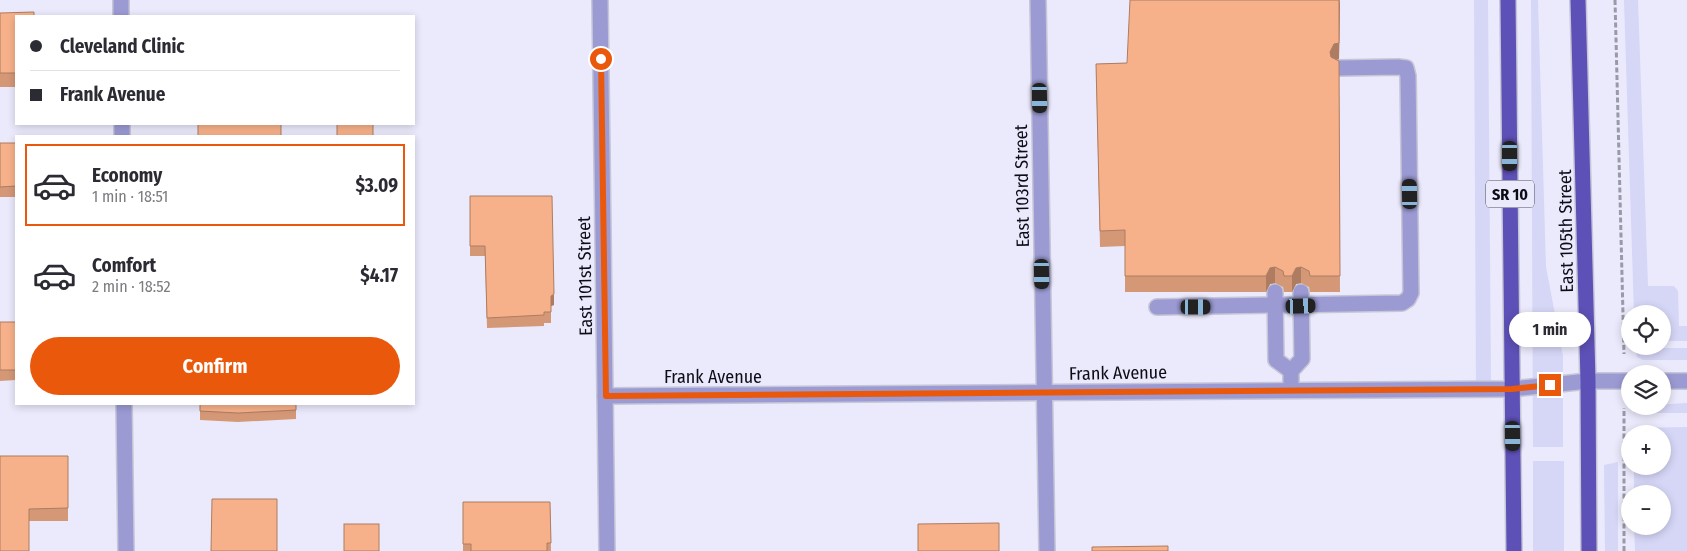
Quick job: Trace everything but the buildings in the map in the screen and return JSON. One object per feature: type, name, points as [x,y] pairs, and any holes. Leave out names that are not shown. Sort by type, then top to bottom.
[{"type":"main road","name":"SR 10","points":[[1508,0],[1514,551]]},
{"type":"main road","name":"East 105th Street","points":[[1578,0],[1588,381],[1589,551]]},
{"type":"street","points":[[121,0],[121,15]]},
{"type":"street","name":"East 101st Street","points":[[600,0],[607,551]]},
{"type":"street","name":"East 103rd Street","points":[[1038,0],[1047,551]]},
{"type":"street","points":[[1157,307],[1275,299],[1402,303],[1408,299],[1411,293],[1408,76],[1406,68],[1339,68]]},
{"type":"street","points":[[1275,299],[1276,360],[1291,371]]},
{"type":"street","points":[[1291,390],[1291,371],[1302,359],[1301,299]]},
{"type":"street","name":"Frank Avenue","points":[[606,396],[1512,389],[1588,381],[1621,381]]},
{"type":"street","points":[[1671,381],[1687,381]]},
{"type":"street","points":[[124,405],[126,551]]},
{"type":"path","points":[[1615,0],[1622,305]]},
{"type":"path","points":[[1624,417],[1624,551]]},
{"type":"shaded area","points":[[1474,0],[1488,0],[1491,383],[1476,388]]},
{"type":"shaded area","points":[[1531,0],[1538,0],[1546,267],[1563,356],[1563,447],[1533,447]]},
{"type":"shaded area","points":[[1624,0],[1638,0],[1648,286],[1674,286],[1678,291],[1679,326],[1687,326],[1687,341],[1671,341],[1671,305],[1634,305]]},
{"type":"shaded area","points":[[1671,348],[1687,348],[1687,360],[1643,360],[1637,355],[1671,355]]},
{"type":"shaded area","points":[[1687,403],[1687,413],[1671,413],[1671,404]]},
{"type":"shaded area","points":[[1671,427],[1687,427],[1687,551],[1635,551],[1634,535],[1671,535],[1671,485],[1634,485],[1634,475],[1671,475]]},
{"type":"shaded area","points":[[1533,461],[1564,461],[1564,551],[1533,551]]},
{"type":"shaded area","points":[[1618,462],[1618,551],[1605,551],[1604,465]]},
{"type":"route","points":[[601,59],[606,396],[1512,389],[1550,385]]}]
